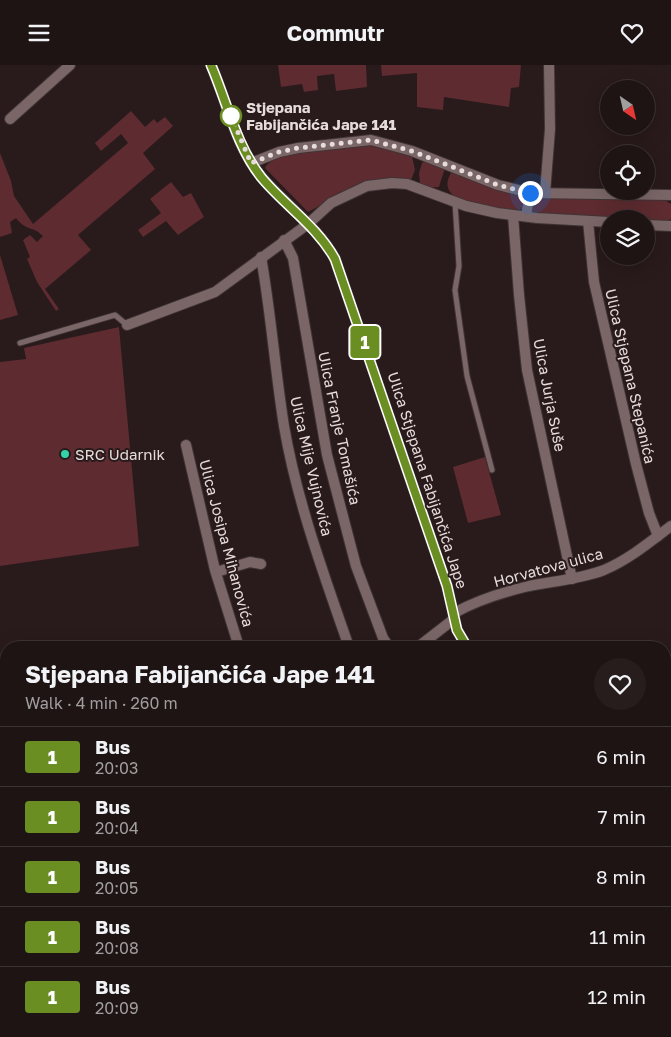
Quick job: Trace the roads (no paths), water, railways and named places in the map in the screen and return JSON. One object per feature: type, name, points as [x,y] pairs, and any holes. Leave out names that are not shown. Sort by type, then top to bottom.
[{"type":"street","points":[[10,119],[70,65]]},
{"type":"street","name":"Ulica Stjepana Fabijančića Jape","points":[[212,65],[251,163],[262,178],[326,244],[338,267],[447,586],[457,630],[463,641]]},
{"type":"street","points":[[545,193],[550,129],[549,65]]},
{"type":"street","points":[[251,163],[279,152],[298,148],[371,140],[412,151],[498,185],[530,193],[671,195]]},
{"type":"street","points":[[127,325],[215,292],[308,224],[331,203],[368,185],[407,184],[454,202],[513,215],[600,222]]},
{"type":"street","points":[[526,216],[530,193]]},
{"type":"street","name":"Ulica Jurja Suše","points":[[513,215],[518,295],[527,370],[572,579]]},
{"type":"street","name":"Ulica Stjepana Stepanića","points":[[588,221],[596,291],[636,463],[649,513],[658,536]]},
{"type":"street","points":[[655,225],[671,226]]},
{"type":"street","name":"Ulica Franje Tomašića","points":[[284,240],[293,258],[326,455],[356,566],[386,641]]},
{"type":"street","name":"Ulica Mije Vujnovića","points":[[261,257],[272,321],[285,427],[309,528],[347,641]]},
{"type":"street","name":"Ulica Josipa Mihanovića","points":[[186,445],[216,572],[237,641]]},
{"type":"street","name":"Horvatova ulica","points":[[425,641],[474,602],[526,587],[572,579],[604,570],[631,555],[671,526]]},
{"type":"street","points":[[216,572],[250,561],[261,563]]},
{"type":"lane","points":[[454,202],[459,266],[455,290],[456,300],[467,376],[492,470]]},
{"type":"lane","points":[[20,343],[115,315],[127,325]]},
{"type":"place","name":"Stjepana Fabijančića Jape 141","points":[[231,116]]},
{"type":"place","name":"SRC Udarnik","points":[[65,454]]}]
